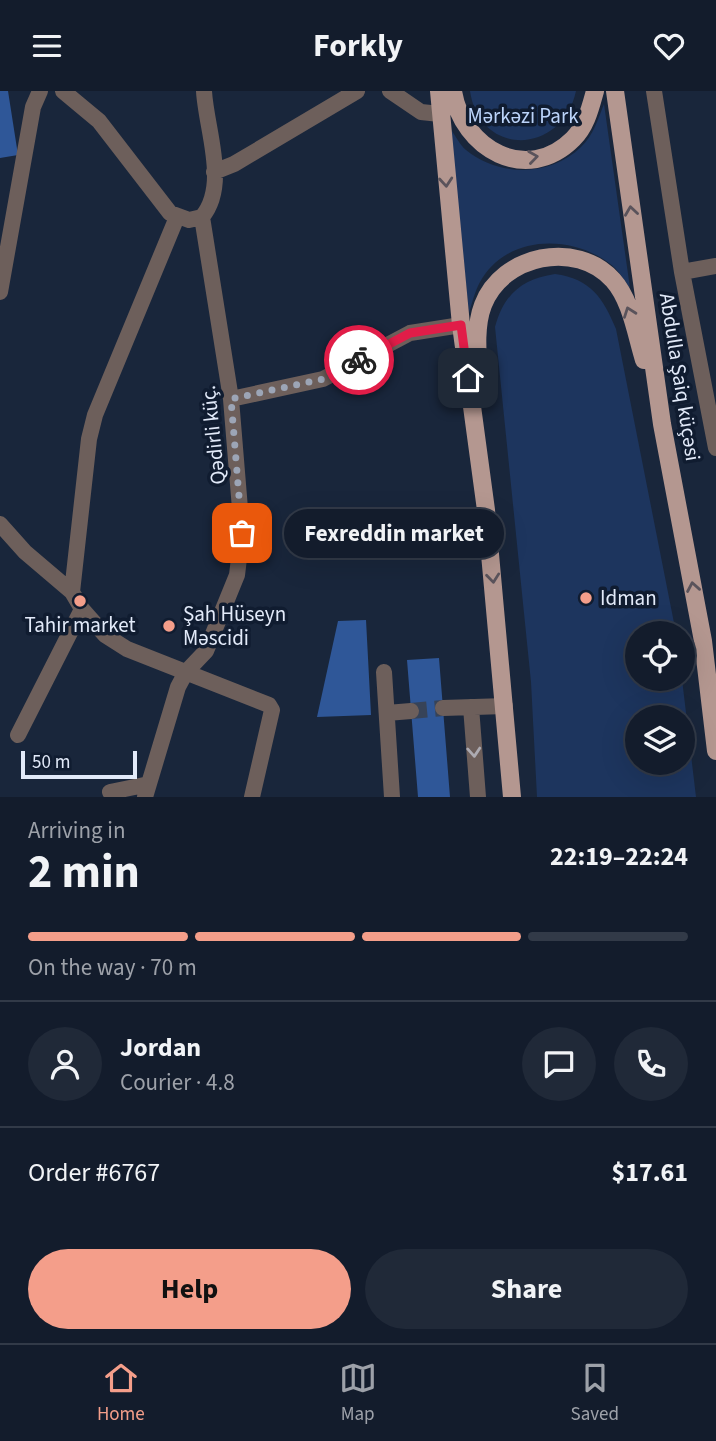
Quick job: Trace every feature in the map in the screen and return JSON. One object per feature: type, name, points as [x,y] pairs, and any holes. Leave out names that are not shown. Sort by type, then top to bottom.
[{"type":"main road","points":[[439,91],[461,325],[486,510],[512,797]]},
{"type":"main road","points":[[453,91],[461,121],[472,136],[495,153],[523,159],[544,156],[572,140],[589,114],[595,91]]},
{"type":"main road","name":"Abdulla Şaiq küçəsi","points":[[615,91],[662,424],[703,641],[716,751]]},
{"type":"main road","points":[[486,510],[478,347],[480,314],[494,285],[511,269],[531,260],[555,256],[578,260],[598,268],[612,279],[629,310],[662,424]]},
{"type":"street","points":[[0,292],[33,107],[40,91]]},
{"type":"street","points":[[63,91],[99,121],[162,205],[177,217],[202,217],[214,197],[214,172],[204,91]]},
{"type":"street","points":[[214,172],[234,164],[357,91]]},
{"type":"street","points":[[390,91],[421,112],[440,114]]},
{"type":"street","points":[[654,91],[682,272],[716,448]]},
{"type":"street","points":[[72,592],[89,439],[95,415],[177,217]]},
{"type":"street","name":"Qədirli küç.","points":[[147,791],[178,687],[186,672],[206,651],[240,562],[241,498],[231,399],[202,217]]},
{"type":"street","points":[[682,272],[716,266]]},
{"type":"street","points":[[231,399],[323,379],[410,333],[461,325]]},
{"type":"street","points":[[0,524],[25,552],[72,592],[82,609],[105,635],[127,649],[269,705],[272,710],[252,797]]},
{"type":"street","points":[[18,735],[82,609]]},
{"type":"street","points":[[384,672],[392,797]]},
{"type":"street","points":[[443,708],[505,706]]},
{"type":"street","points":[[471,707],[478,797]]},
{"type":"street","points":[[387,713],[411,711]]},
{"type":"street","points":[[110,792],[147,791]]},
{"type":"green space","name":"Mərkəzi Park","points":[[470,91],[576,91],[568,112],[555,127],[539,137],[522,140],[504,137],[489,128],[477,113]]},
{"type":"green space","points":[[604,104],[630,288],[612,265],[593,254],[576,247],[540,244],[506,255],[491,267],[478,286],[469,313],[450,128],[464,148],[479,159],[509,169],[540,168],[569,157],[585,143]]},
{"type":"green space","points":[[555,274],[587,285],[606,308],[616,329],[674,621],[625,621],[625,691],[683,691],[685,705],[625,705],[625,775],[693,775],[696,797],[537,797],[531,682],[495,327],[509,297],[533,280]]},
{"type":"building","points":[[0,91],[8,91],[18,155],[0,158]]},
{"type":"building","points":[[366,620],[371,715],[317,717],[338,621]]},
{"type":"building","points":[[439,658],[450,797],[418,797],[407,660]]},
{"type":"tunnel","points":[[411,711],[443,708]]},
{"type":"way so far","points":[[242,533],[231,399],[323,379],[359,360]]},
{"type":"place","name":"Fexreddin market","points":[[242,533]]},
{"type":"place","name":"Idman","points":[[586,598]]},
{"type":"place","name":"Tahir market","points":[[80,601]]},
{"type":"place","name":"Şah Hüseyn Məscidi","points":[[169,626]]},
{"type":"route","points":[[359,360],[410,333],[461,325],[468,378]]}]
